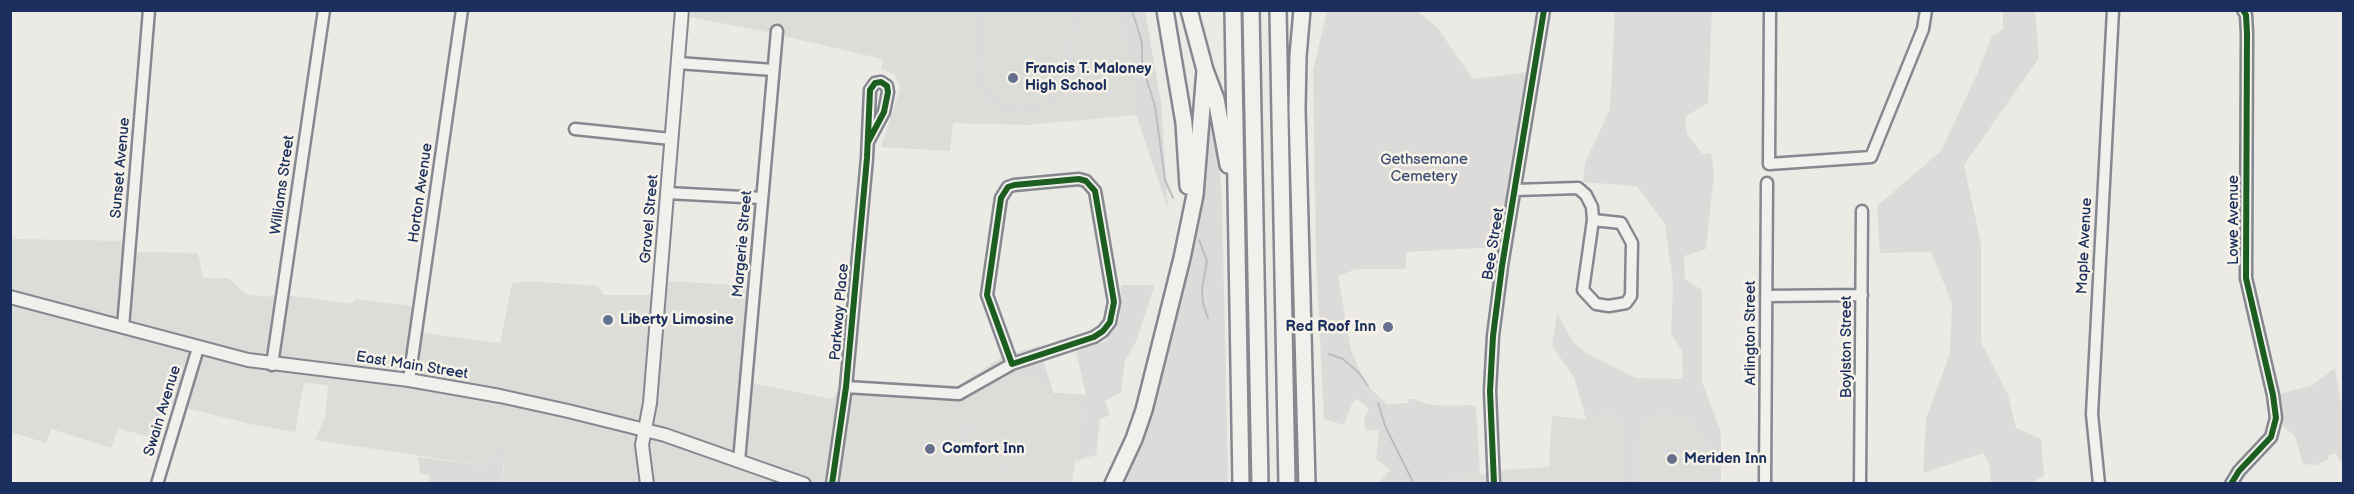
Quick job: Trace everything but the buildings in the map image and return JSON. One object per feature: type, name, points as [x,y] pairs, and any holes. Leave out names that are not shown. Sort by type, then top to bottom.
[{"type":"highway","points":[[1165,10],[1184,123],[1190,216]]},
{"type":"highway","points":[[1189,10],[1205,70],[1212,84],[1224,134],[1229,171],[1231,219],[1236,240]]},
{"type":"highway","points":[[1233,10],[1241,483]]},
{"type":"highway","points":[[1251,10],[1260,483]]},
{"type":"highway","points":[[1278,10],[1287,483]]},
{"type":"highway","points":[[1302,10],[1298,50],[1297,109],[1307,483]]},
{"type":"highway","points":[[1113,483],[1134,439],[1150,389],[1175,291],[1197,178],[1205,70]]},
{"type":"main road","name":"Gravel Street","points":[[647,483],[642,451],[650,407],[682,10]]},
{"type":"main road","name":"East Main Street","points":[[10,297],[198,348],[272,364],[357,372],[528,401],[645,429],[804,483]]},
{"type":"street","name":"Sunset Avenue","points":[[123,327],[149,10]]},
{"type":"street","name":"Williams Street","points":[[272,364],[324,10]]},
{"type":"street","name":"Horton Avenue","points":[[409,380],[462,10]]},
{"type":"street","name":"Bee Street","points":[[1494,483],[1490,413],[1491,355],[1496,308],[1544,10]]},
{"type":"street","points":[[1770,10],[1769,164],[1871,157],[1923,29],[1926,10]]},
{"type":"street","name":"Maple Avenue","points":[[2099,483],[2092,414],[2113,10]]},
{"type":"street","name":"Lowe Avenue","points":[[2231,483],[2239,471],[2271,437],[2276,418],[2273,395],[2246,278],[2247,33],[2246,15],[2243,10]]},
{"type":"street","name":"Margerie Street","points":[[740,461],[777,31]]},
{"type":"street","points":[[678,63],[773,70]]},
{"type":"street","name":"Parkway Place","points":[[832,483],[846,387],[868,142],[870,90],[873,84],[881,82],[886,86],[888,92],[884,112],[868,142]]},
{"type":"street","points":[[575,129],[671,140]]},
{"type":"street","points":[[846,387],[960,394],[1012,364],[1094,337],[1103,331],[1110,322],[1114,302],[1095,191],[1086,181],[1079,179],[1014,185],[1003,192],[987,295],[1012,364]]},
{"type":"street","name":"Arlington Street","points":[[1765,483],[1767,183]]},
{"type":"street","points":[[1515,190],[1578,188],[1586,195],[1592,207],[1593,220],[1583,290],[1596,304],[1609,306],[1626,303],[1631,296],[1632,243],[1621,223],[1593,220]]},
{"type":"street","points":[[667,193],[762,198]]},
{"type":"street","name":"Boylston Street","points":[[1860,483],[1862,211]]},
{"type":"street","points":[[1766,296],[1862,295]]},
{"type":"street","name":"Swain Avenue","points":[[157,483],[198,348]]},
{"type":"shaded area","name":"Francis T. Maloney High School","points":[[691,10],[1118,11],[1136,115],[1027,125],[953,123],[950,151],[881,147],[900,88],[895,75],[881,69],[882,59],[767,32],[690,17]]},
{"type":"shaded area","points":[[10,239],[130,241],[137,252],[198,253],[203,278],[228,278],[246,294],[266,297],[277,294],[352,304],[355,299],[413,306],[422,333],[500,343],[512,283],[525,281],[598,286],[604,295],[648,295],[670,281],[750,286],[746,382],[832,399],[840,389],[856,380],[958,386],[1003,356],[1039,346],[1053,393],[1087,395],[1082,409],[1072,483],[501,483],[505,443],[489,466],[315,440],[325,417],[328,385],[304,383],[295,432],[250,424],[170,404],[159,440],[118,428],[111,448],[51,429],[46,443],[11,432]]},
{"type":"shaded area","points":[[1615,413],[1624,441],[1623,483],[1441,484],[1441,482],[1504,470],[1549,467],[1552,416],[1586,419]]},
{"type":"shaded area","points":[[1668,414],[1691,422],[1710,450],[1713,483],[1638,484],[1638,444],[1646,420]]},
{"type":"green space","points":[[978,11],[988,11],[981,66],[986,84],[999,99],[1023,106],[1041,102],[1056,89],[1063,71],[1071,11],[1080,11],[1071,80],[1057,102],[1033,115],[1016,115],[999,110],[985,99],[976,85],[972,68]]},
{"type":"green space","points":[[1118,11],[1145,11],[1161,102],[1168,209],[1136,115]]},
{"type":"green space","name":"Gethsemane Cemetery","points":[[1327,11],[1417,11],[1437,27],[1473,79],[1528,72],[1498,247],[1406,252],[1406,269],[1356,269],[1338,276],[1351,350],[1364,383],[1387,404],[1408,403],[1409,399],[1414,399],[1427,404],[1476,407],[1480,474],[1441,483],[1379,483],[1390,470],[1376,459],[1379,430],[1366,431],[1364,420],[1369,409],[1357,399],[1352,404],[1344,425],[1324,419],[1316,257],[1313,71]]},
{"type":"green space","points":[[1615,11],[1712,11],[1708,103],[1685,117],[1687,134],[1703,154],[1711,153],[1714,173],[1706,249],[1684,256],[1685,279],[1702,290],[1702,381],[1721,433],[1721,483],[1713,483],[1710,450],[1691,422],[1668,414],[1646,420],[1638,444],[1638,483],[1623,483],[1624,441],[1615,413],[1586,419],[1574,377],[1552,346],[1557,313],[1573,342],[1588,354],[1636,378],[1683,379],[1682,350],[1671,334],[1673,283],[1665,224],[1637,186],[1583,182],[1585,163],[1610,109]]},
{"type":"green space","points":[[2003,11],[2035,11],[2039,58],[1964,165],[1981,244],[1981,342],[2008,395],[2016,428],[2041,439],[2044,476],[2030,483],[1991,483],[1989,463],[1983,453],[1923,473],[1926,419],[1950,353],[1952,303],[1931,252],[1880,253],[1877,206],[1941,151],[1992,36],[2003,29]]},
{"type":"green space","points":[[1211,114],[1219,161],[1222,198],[1228,483],[1119,484],[1129,461],[1207,115]]},
{"type":"green space","points":[[1121,285],[1155,285],[1135,344],[1125,360],[1121,392],[1105,401],[1110,415],[1100,419],[1096,455],[1075,461],[1082,409],[1079,402],[1049,396],[1038,377],[1013,380],[1010,373],[1016,368],[1043,359],[1053,393],[1086,395],[1076,351],[1105,341],[1120,319]]},
{"type":"green space","points":[[2335,368],[2343,412],[2343,462],[2339,461],[2336,453],[2328,455],[2329,459],[2316,465],[2303,464],[2295,436],[2283,426],[2279,400],[2282,393],[2311,386]]},
{"type":"green space","points":[[964,420],[975,425],[967,450],[971,452],[969,460],[994,467],[1007,464],[1006,476],[999,476],[1000,472],[958,459],[962,450],[957,449],[964,431],[961,429]]},
{"type":"green space","points":[[493,442],[506,443],[501,483],[430,483],[429,474],[420,474],[418,457],[489,466]]},
{"type":"waterway","points":[[1132,10],[1142,43],[1142,64],[1155,106],[1165,180],[1173,198]]},
{"type":"waterway","points":[[1199,240],[1207,261],[1202,289],[1203,303],[1208,318]]},
{"type":"waterway","points":[[1329,354],[1343,359],[1359,373],[1368,386]]},
{"type":"waterway","points":[[1378,403],[1386,428],[1414,484]]},
{"type":"cycle path","points":[[1494,484],[1490,391],[1493,336],[1502,266],[1544,10]]},
{"type":"cycle path","points":[[2231,484],[2239,471],[2271,437],[2276,418],[2273,395],[2246,278],[2247,33],[2246,15],[2243,10]]},
{"type":"cycle path","points":[[832,484],[846,387],[867,158],[870,90],[875,83],[881,82],[887,86],[888,92],[884,112],[868,142]]},
{"type":"cycle path","points":[[1079,179],[1086,181],[1095,191],[1114,302],[1110,322],[1094,337],[1012,364],[987,295],[1001,198],[1008,187],[1014,185],[1079,179]]},
{"type":"place","name":"Francis T. Maloney High School","points":[[1013,78]]},
{"type":"place","name":"Liberty Limosine","points":[[608,320]]},
{"type":"place","name":"Red Roof Inn","points":[[1388,327]]},
{"type":"place","name":"Comfort Inn","points":[[930,449]]},
{"type":"place","name":"Meriden Inn","points":[[1672,459]]}]
